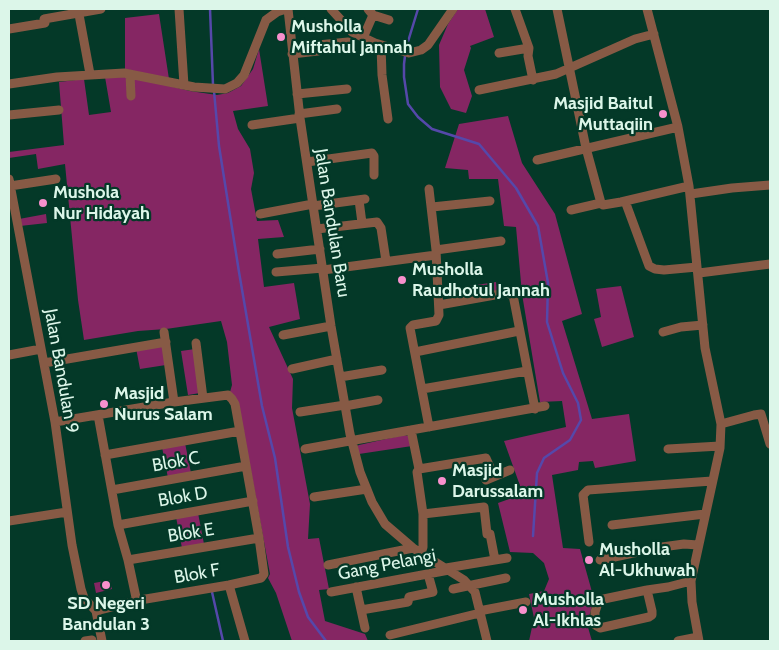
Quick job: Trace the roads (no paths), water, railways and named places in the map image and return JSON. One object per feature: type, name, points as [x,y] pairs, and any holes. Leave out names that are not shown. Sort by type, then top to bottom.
[{"type":"street","points":[[9,28],[44,23],[44,19],[79,11],[101,9]]},
{"type":"street","points":[[179,9],[184,85]]},
{"type":"street","points":[[9,84],[90,74],[124,73],[200,88],[218,89],[232,86],[240,81],[247,69],[264,24],[273,14],[287,9]]},
{"type":"street","name":"Jalan Bandulan Baru","points":[[287,9],[300,116],[331,326],[352,441],[367,489],[385,524],[417,550],[470,585]]},
{"type":"street","points":[[331,9],[349,30],[363,38],[407,52],[421,50],[428,45],[453,9]]},
{"type":"street","points":[[515,9],[528,48],[533,80]]},
{"type":"street","points":[[557,9],[586,148],[601,204]]},
{"type":"street","points":[[647,9],[678,127],[690,190],[705,348],[721,424],[720,446],[691,581],[692,602],[699,639],[678,641]]},
{"type":"street","points":[[79,11],[90,74]]},
{"type":"street","points":[[363,38],[370,12],[389,20]]},
{"type":"street","points":[[479,90],[533,80],[570,69],[636,39],[654,34]]},
{"type":"street","points":[[292,54],[318,52],[318,45],[348,42]]},
{"type":"street","points":[[381,45],[382,75],[388,119]]},
{"type":"street","points":[[499,53],[528,48]]},
{"type":"street","points":[[130,74],[131,96]]},
{"type":"street","points":[[297,94],[347,89]]},
{"type":"street","points":[[252,125],[336,109]]},
{"type":"street","points":[[9,115],[59,110]]},
{"type":"street","points":[[537,160],[678,127]]},
{"type":"street","points":[[307,162],[372,154],[374,156],[374,175]]},
{"type":"street","points":[[9,182],[56,179]]},
{"type":"street","name":"Jalan Bandulan 9","points":[[9,182],[44,363],[82,595],[96,611]]},
{"type":"street","points":[[571,210],[690,190],[770,185]]},
{"type":"street","points":[[429,189],[436,252],[439,305],[437,320],[411,326],[429,427]]},
{"type":"street","points":[[260,214],[313,205],[362,200],[362,223]]},
{"type":"street","points":[[432,207],[490,201]]},
{"type":"street","points":[[625,201],[649,266],[655,270],[698,270],[770,264]]},
{"type":"street","points":[[317,229],[375,221],[379,223],[386,261]]},
{"type":"street","points":[[276,272],[323,269],[386,261],[501,241]]},
{"type":"street","points":[[277,254],[320,249]]},
{"type":"street","points":[[439,305],[510,293],[514,297],[535,408]]},
{"type":"street","points":[[663,332],[681,327],[703,325]]},
{"type":"street","points":[[283,335],[331,326]]},
{"type":"street","points":[[415,352],[519,331]]},
{"type":"street","points":[[164,332],[174,402]]},
{"type":"street","points":[[44,363],[166,342]]},
{"type":"street","points":[[196,343],[202,398]]},
{"type":"street","points":[[9,356],[41,349]]},
{"type":"street","points":[[292,369],[337,359]]},
{"type":"street","points":[[340,377],[382,370]]},
{"type":"street","points":[[422,389],[527,371]]},
{"type":"street","points":[[54,422],[228,395],[234,404],[240,431],[259,538]]},
{"type":"street","points":[[300,412],[378,400]]},
{"type":"street","points":[[305,448],[545,406]]},
{"type":"street","points":[[721,424],[761,414],[770,444]]},
{"type":"street","points":[[98,415],[118,525],[137,602]]},
{"type":"street","points":[[328,565],[417,550],[423,547],[423,514],[411,430]]},
{"type":"street","points":[[106,455],[240,431]]},
{"type":"street","points":[[668,449],[720,446]]},
{"type":"street","points":[[418,469],[486,458],[490,478],[510,470]]},
{"type":"street","name":"Blok C","points":[[112,490],[246,466]]},
{"type":"street","points":[[589,542],[584,492],[712,481]]},
{"type":"street","points":[[314,497],[367,489]]},
{"type":"street","name":"Blok D","points":[[118,525],[252,502]]},
{"type":"street","points":[[423,514],[484,507],[487,534],[490,534],[495,560]]},
{"type":"street","points":[[9,521],[67,512]]},
{"type":"street","points":[[612,525],[705,514]]},
{"type":"street","name":"Blok E","points":[[128,560],[259,538]]},
{"type":"street","name":"Blok F","points":[[96,611],[140,600],[229,585],[263,576],[265,571],[259,538]]},
{"type":"street","points":[[600,560],[662,547],[684,544],[698,545]]},
{"type":"street","name":"Gang Pelangi","points":[[331,592],[507,558]]},
{"type":"street","points":[[361,610],[408,602],[409,597],[433,592],[428,574]]},
{"type":"street","points":[[453,589],[506,578]]},
{"type":"street","points":[[647,590],[652,611],[649,617],[600,628],[595,625],[595,612],[599,600],[647,590],[664,588],[691,581]]},
{"type":"street","points":[[229,585],[245,641]]},
{"type":"street","points":[[470,585],[475,592],[487,641]]},
{"type":"street","points":[[356,587],[365,628]]},
{"type":"street","points":[[390,635],[526,602]]},
{"type":"street","points":[[96,611],[96,640]]},
{"type":"waterway","points":[[210,9],[213,85]]},
{"type":"waterway","points":[[418,9],[406,48],[404,64],[408,104],[418,117],[432,129],[479,144],[516,188],[538,226],[548,283],[547,322],[563,373],[578,403],[581,420],[570,440],[544,458],[537,473],[533,536]]},
{"type":"waterway","points":[[214,91],[219,146],[239,272],[262,406],[275,458],[288,547],[299,592],[308,617],[326,641]]},
{"type":"waterway","points":[[212,592],[223,641]]},
{"type":"place","name":"Musholla Miftahul Jannah","points":[[281,37]]},
{"type":"place","name":"Masjid Baitul Muttaqiin","points":[[663,114]]},
{"type":"place","name":"Mushola Nur Hidayah","points":[[43,203]]},
{"type":"place","name":"Musholla Raudhotul Jannah","points":[[402,280]]},
{"type":"place","name":"Masjid Nurus Salam","points":[[104,404]]},
{"type":"place","name":"Masjid Darussalam","points":[[442,481]]},
{"type":"place","name":"Musholla Al-Ukhuwah","points":[[589,560]]},
{"type":"place","name":"SD Negeri Bandulan 3","points":[[106,585]]},
{"type":"place","name":"Musholla Al-Ikhlas","points":[[523,610]]}]
